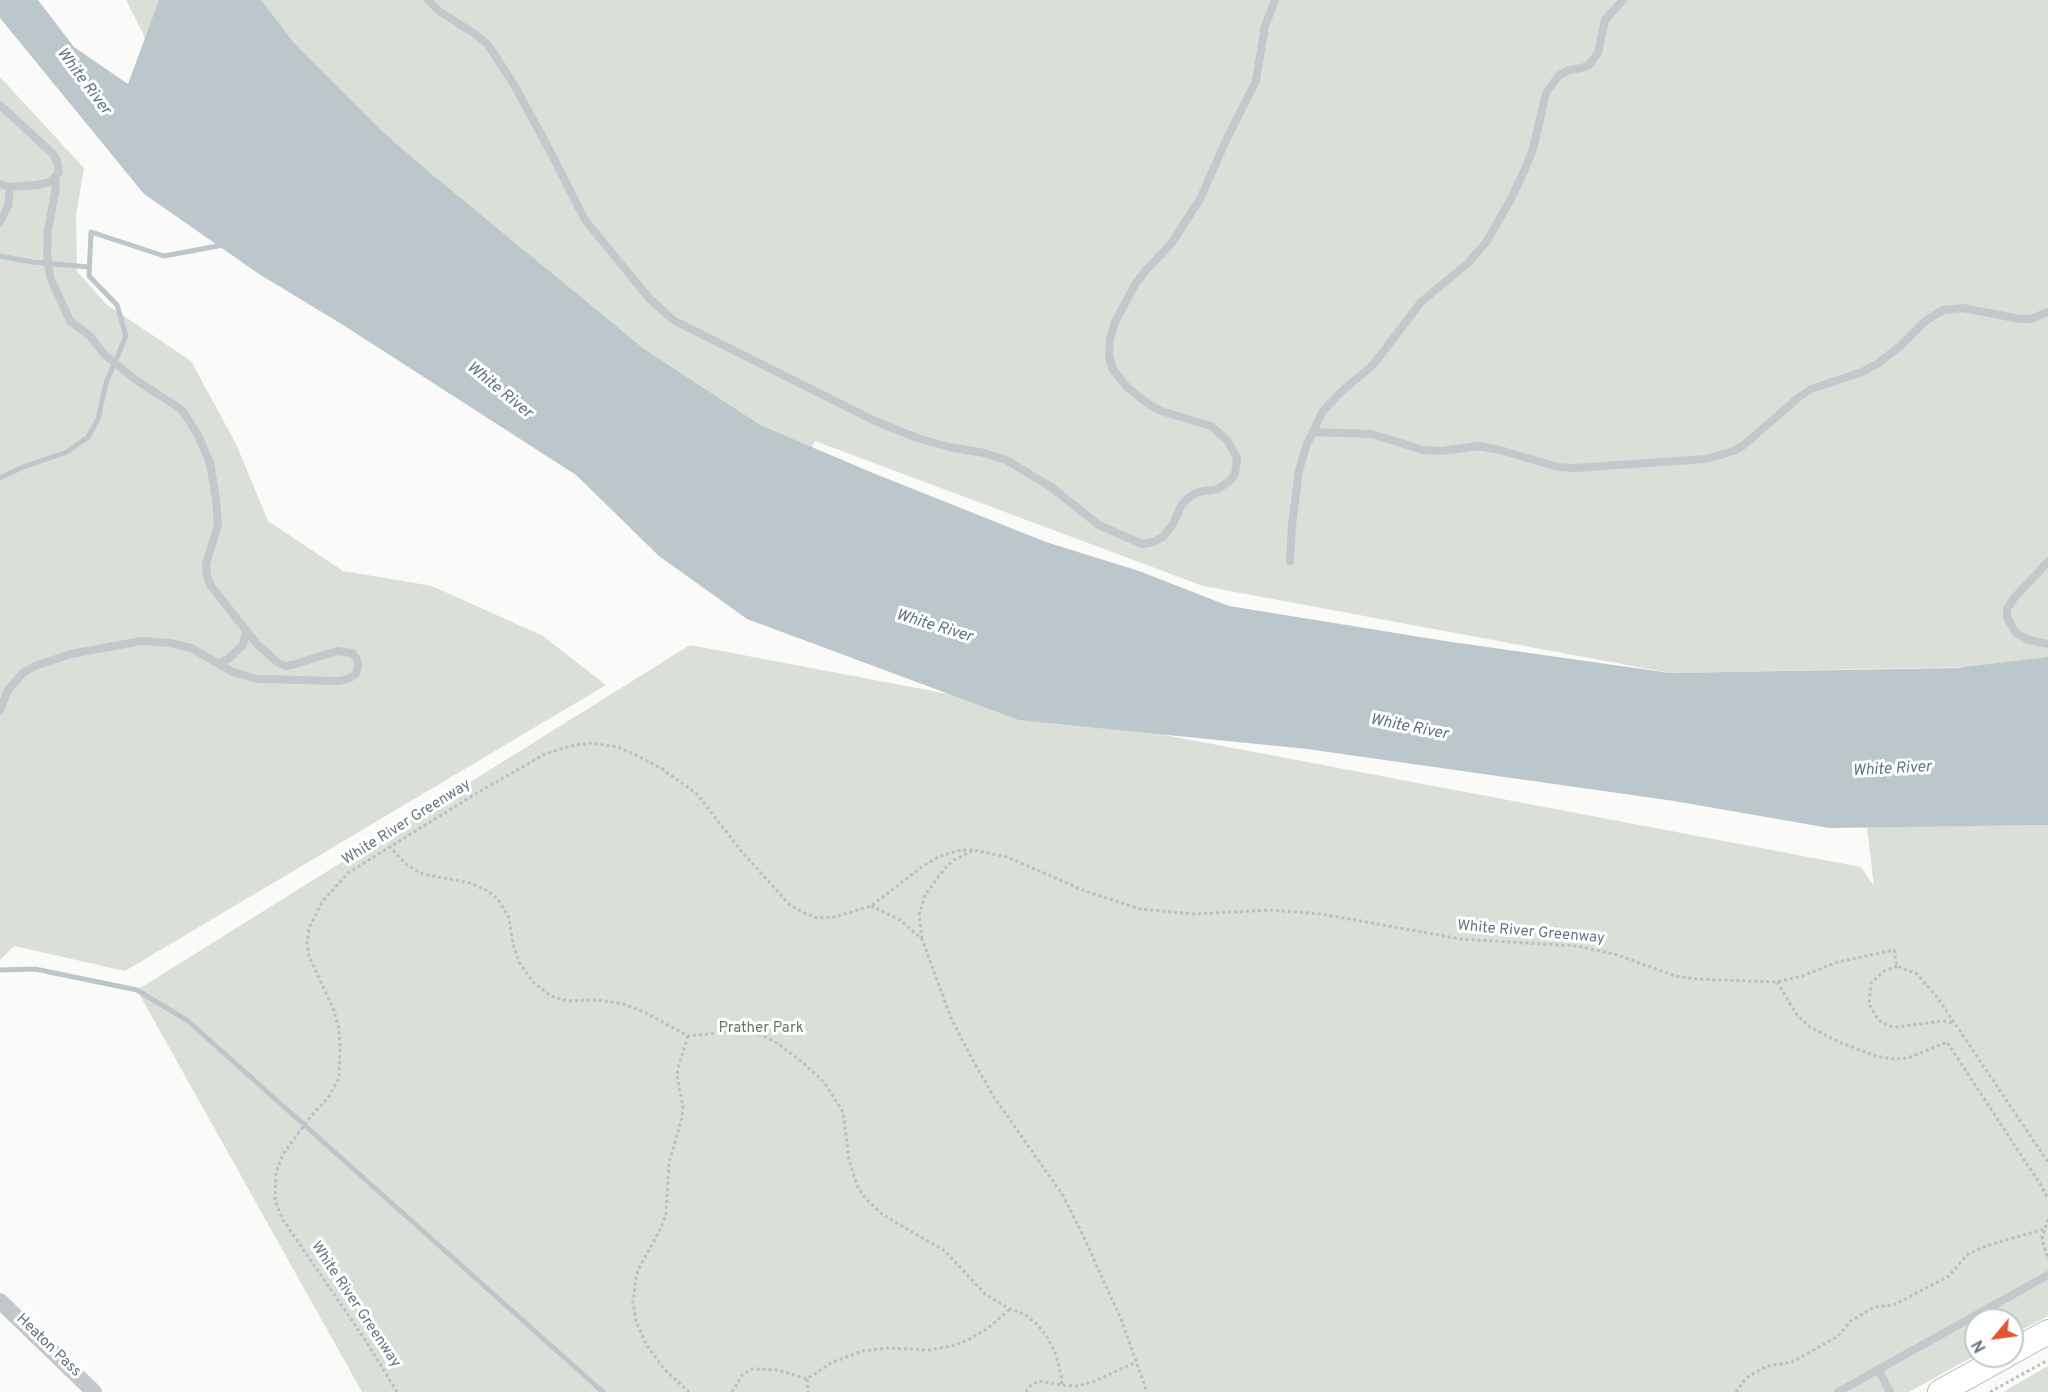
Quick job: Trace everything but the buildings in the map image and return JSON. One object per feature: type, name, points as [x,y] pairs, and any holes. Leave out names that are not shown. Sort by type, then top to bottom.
[{"type":"street","name":"Heaton Pass","points":[[0,1301],[94,1392]]},
{"type":"street","points":[[2024,1345],[2048,1332]]},
{"type":"street","points":[[1941,1392],[1984,1368]]},
{"type":"lane","points":[[428,0],[439,11],[488,45],[513,83],[585,220],[649,298],[673,320],[875,421],[917,438],[1006,460],[1051,487],[1099,525],[1142,544],[1163,537],[1173,524],[1182,504],[1189,497],[1198,492],[1218,489],[1231,480],[1237,466],[1237,458],[1227,440],[1211,426],[1161,411],[1127,387],[1112,368],[1109,355],[1110,339],[1115,322],[1137,283],[1171,244],[1200,199],[1228,136],[1257,81],[1265,26],[1275,0]]},
{"type":"lane","points":[[1290,561],[1299,470],[1307,444],[1323,411],[1343,390],[1373,365],[1421,302],[1468,263],[1487,241],[1511,199],[1533,149],[1546,93],[1559,75],[1569,69],[1589,65],[1598,53],[1605,20],[1623,0]]},
{"type":"lane","points":[[0,105],[53,154],[57,161],[56,187],[48,230],[48,254],[50,277],[70,321],[90,336],[104,354],[136,380],[182,410],[198,435],[213,474],[218,525],[206,564],[207,576],[217,596],[246,632],[285,666],[326,653],[345,651],[357,659],[356,674],[339,681],[257,679],[233,672],[191,648],[141,641],[71,654],[49,660],[24,672],[8,690],[0,710]]},
{"type":"lane","points":[[0,184],[10,187],[37,185],[50,182],[55,177]]},
{"type":"lane","points":[[0,222],[8,206],[10,187]]},
{"type":"lane","points":[[1314,432],[1372,434],[1423,450],[1442,451],[1479,447],[1500,450],[1558,467],[1575,468],[1706,459],[1734,452],[1811,389],[1862,372],[1877,364],[1899,347],[1925,321],[1942,310],[1963,308],[2020,319],[2031,319],[2048,312]]},
{"type":"lane","points":[[2048,562],[2014,598],[2007,609],[2007,617],[2016,633],[2029,640],[2048,644]]},
{"type":"lane","points":[[219,663],[243,645],[246,632]]},
{"type":"lane","points":[[1838,1392],[2048,1275]]},
{"type":"lane","points":[[1878,1370],[1890,1392]]},
{"type":"path","name":"White River Greenway","points":[[397,1392],[366,1341],[283,1220],[275,1201],[276,1172],[282,1154],[328,1098],[339,1078],[339,1029],[333,1008],[309,956],[307,942],[309,928],[322,902],[348,873],[545,754],[570,746],[600,744],[618,747],[651,763],[697,794],[742,852],[789,904],[811,916],[825,918],[871,906],[923,866],[940,856],[961,850],[974,850],[1007,857],[1096,895],[1140,909],[1210,914],[1293,910],[1461,939],[1565,946],[1600,951],[1618,955],[1675,976],[1694,979],[1778,982],[1802,976],[1838,962],[1894,950],[1898,966],[1917,974],[1956,1024],[2048,1162]]},
{"type":"path","points":[[390,846],[398,857],[413,869],[434,877],[470,883],[486,890],[498,899],[509,918],[513,944],[519,962],[545,992],[567,1001],[598,1000],[623,1004],[644,1012],[688,1036],[736,1031],[762,1035],[801,1061],[824,1082],[843,1112],[849,1160],[858,1188],[867,1200],[888,1218],[945,1251],[978,1289],[1010,1309],[1024,1314],[1043,1330],[1056,1355],[1062,1379],[1061,1385]]},
{"type":"path","points":[[974,850],[954,860],[946,867],[925,895],[919,915],[922,939],[951,1018],[971,1057],[994,1097],[1071,1210],[1121,1319],[1147,1392]]},
{"type":"path","points":[[871,906],[900,920],[922,939]]},
{"type":"path","points":[[1898,966],[1884,971],[1871,983],[1869,1004],[1878,1020],[1897,1027],[1942,1021],[1956,1024]]},
{"type":"path","points":[[1778,982],[1797,1015],[1810,1027],[1839,1042],[1876,1056],[1893,1059],[1908,1058],[1947,1042],[2048,1199]]},
{"type":"path","points":[[688,1036],[678,1068],[677,1080],[683,1107],[669,1162],[666,1214],[636,1276],[633,1303],[636,1321],[646,1344],[664,1369],[689,1392]]},
{"type":"path","points":[[2048,1219],[2042,1242],[2048,1260]]},
{"type":"path","points":[[1736,1392],[1746,1378],[1767,1366],[1789,1364],[1837,1338],[1851,1321],[1874,1307],[1894,1305],[1949,1276],[1968,1254],[1986,1246],[2044,1229]]},
{"type":"path","points":[[807,1380],[831,1363],[862,1351],[890,1348],[929,1350],[952,1346],[988,1328],[1010,1309]]},
{"type":"path","points":[[1990,1392],[2048,1360]]},
{"type":"path","points":[[1026,1392],[1030,1386],[1040,1381],[1078,1386],[1095,1381],[1136,1362]]},
{"type":"path","points":[[732,1392],[743,1374],[752,1369],[778,1370],[807,1380]]},
{"type":"path","points":[[807,1380],[808,1392]]},
{"type":"green space","points":[[126,0],[2048,0],[2048,663],[2024,666],[1670,673],[1203,586],[815,441],[799,478],[158,63]]},
{"type":"green space","points":[[0,77],[84,168],[76,215],[77,271],[106,304],[191,361],[236,444],[268,521],[343,571],[432,586],[543,636],[606,685],[125,971],[14,946],[0,960]]},
{"type":"green space","name":"Prather Park","points":[[690,645],[1861,867],[1874,886],[1867,827],[2048,825],[2048,1316],[2024,1329],[2024,1308],[1964,1308],[1964,1362],[1909,1392],[362,1392],[137,990]]},
{"type":"green space","points":[[2048,1366],[2048,1392],[2003,1392]]},
{"type":"water","name":"White River","points":[[0,0],[38,0],[74,47],[128,84],[159,0],[261,0],[294,43],[384,133],[430,173],[644,349],[760,425],[1046,542],[1139,571],[1229,606],[1445,641],[1670,673],[1956,668],[2048,657],[2048,825],[1829,828],[1674,801],[1307,749],[1019,720],[747,619],[659,556],[576,475],[343,325],[259,274],[144,194],[0,18]]},
{"type":"waterway","points":[[0,478],[23,467],[67,452],[88,437],[98,419],[106,383],[126,336],[117,305],[89,276],[91,232],[164,256],[223,245]]},
{"type":"waterway","points":[[0,256],[32,262],[89,267]]},
{"type":"waterway","points":[[0,970],[35,969],[137,990],[188,1021],[603,1392]]}]
